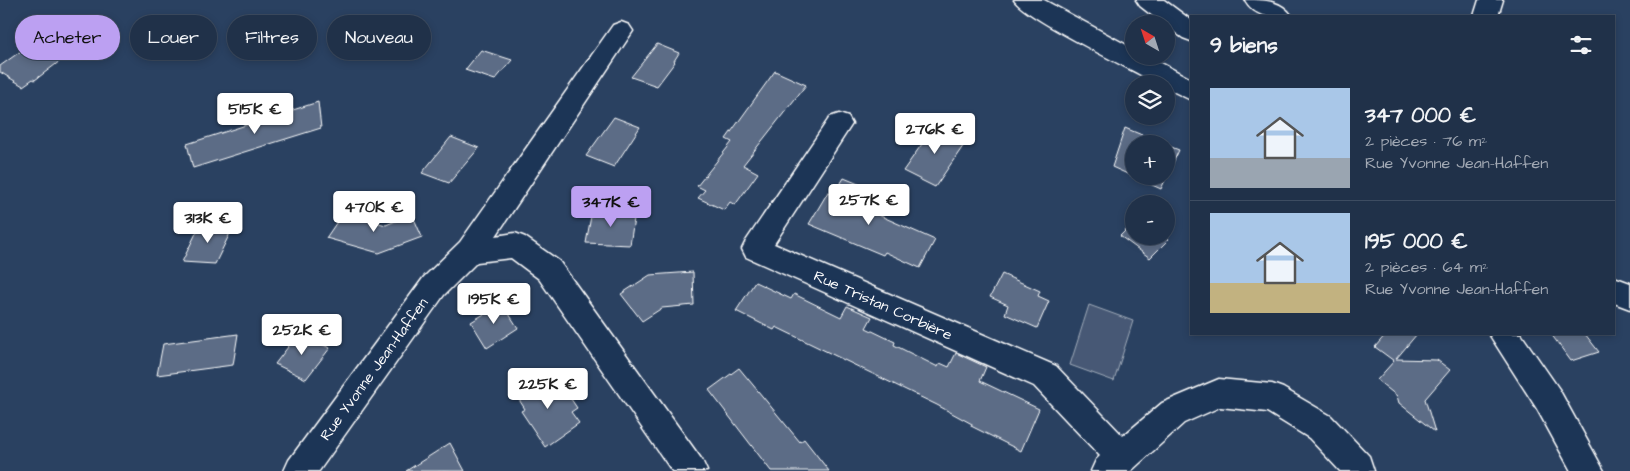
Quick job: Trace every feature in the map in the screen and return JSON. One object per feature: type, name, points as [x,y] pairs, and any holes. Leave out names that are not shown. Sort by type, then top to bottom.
[{"type":"street","points":[[1026,0],[1048,14],[1190,89]]},
{"type":"street","points":[[1148,0],[1190,31]]},
{"type":"street","points":[[1257,0],[1279,15]]},
{"type":"street","points":[[1486,15],[1491,0]]},
{"type":"street","name":"Rue Yvonne Jean-Haffen","points":[[300,471],[434,286],[470,251],[621,31]]},
{"type":"street","name":"Rue Tristan Corbière","points":[[840,124],[756,248],[1045,376],[1114,464],[1173,413],[1220,393],[1272,398],[1320,427],[1358,467],[1358,471]]},
{"type":"street","points":[[470,251],[515,245],[549,270],[691,471]]},
{"type":"street","points":[[1615,290],[1630,296]]},
{"type":"street","points":[[1505,335],[1548,399],[1588,471]]},
{"type":"shaded area","points":[[1089,305],[1133,321],[1114,381],[1070,365]]},
{"type":"building","points":[[657,44],[679,53],[675,62],[657,86],[631,77]]},
{"type":"building","points":[[481,50],[512,60],[495,80],[465,70]]},
{"type":"building","points":[[15,55],[15,60],[61,60],[35,80],[33,79],[23,86],[0,72],[0,66]]},
{"type":"building","points":[[775,71],[806,85],[743,165],[758,173],[735,205],[730,202],[724,210],[698,198],[705,190],[697,186],[732,142],[726,139]]},
{"type":"building","points":[[318,102],[321,128],[193,168],[187,144]]},
{"type":"building","points":[[614,117],[640,127],[614,167],[586,156]]},
{"type":"building","points":[[936,124],[968,139],[935,187],[903,171]]},
{"type":"building","points":[[1125,128],[1142,135],[1125,135],[1125,173],[1112,167]]},
{"type":"building","points":[[451,137],[479,148],[449,183],[422,173]]},
{"type":"building","points":[[1175,148],[1179,150],[1175,159]]},
{"type":"building","points":[[844,178],[868,188],[858,206],[935,240],[920,268],[885,252],[883,255],[809,224],[828,192],[834,194]]},
{"type":"building","points":[[1152,185],[1163,185],[1161,189]]},
{"type":"building","points":[[592,211],[635,212],[630,245],[586,243]]},
{"type":"building","points":[[343,213],[386,225],[412,214],[422,237],[379,253],[326,238]]},
{"type":"building","points":[[200,225],[233,227],[215,264],[182,262]]},
{"type":"building","points":[[1125,231],[1125,240],[1120,236]]},
{"type":"building","points":[[1132,245],[1163,245],[1150,258]]},
{"type":"building","points":[[693,272],[694,305],[662,308],[642,321],[621,294],[650,275]]},
{"type":"building","points":[[1002,274],[1040,291],[1038,296],[1049,301],[1037,328],[1005,314],[1008,305],[990,297]]},
{"type":"building","points":[[755,282],[791,299],[794,294],[841,317],[847,306],[872,317],[866,328],[895,342],[894,345],[938,367],[940,363],[949,367],[956,353],[986,367],[980,381],[1039,409],[1021,451],[971,426],[972,424],[937,405],[776,327],[774,330],[736,311]]},
{"type":"building","points":[[502,303],[518,328],[487,348],[471,322]]},
{"type":"building","points":[[238,334],[233,365],[157,375],[163,344]]},
{"type":"building","points":[[298,334],[330,348],[306,379],[275,364]]},
{"type":"building","points":[[1385,335],[1416,335],[1396,359],[1437,360],[1450,370],[1425,399],[1435,432],[1399,403],[1397,396],[1377,380],[1394,361],[1375,347]]},
{"type":"building","points":[[1552,335],[1586,335],[1599,352],[1571,361]]},
{"type":"building","points":[[739,368],[800,442],[804,439],[829,471],[771,471],[709,390]]},
{"type":"building","points":[[546,376],[555,388],[561,384],[577,408],[571,412],[579,423],[545,447],[521,411],[525,409],[516,395]]},
{"type":"building","points":[[450,443],[465,471],[406,471]]}]
